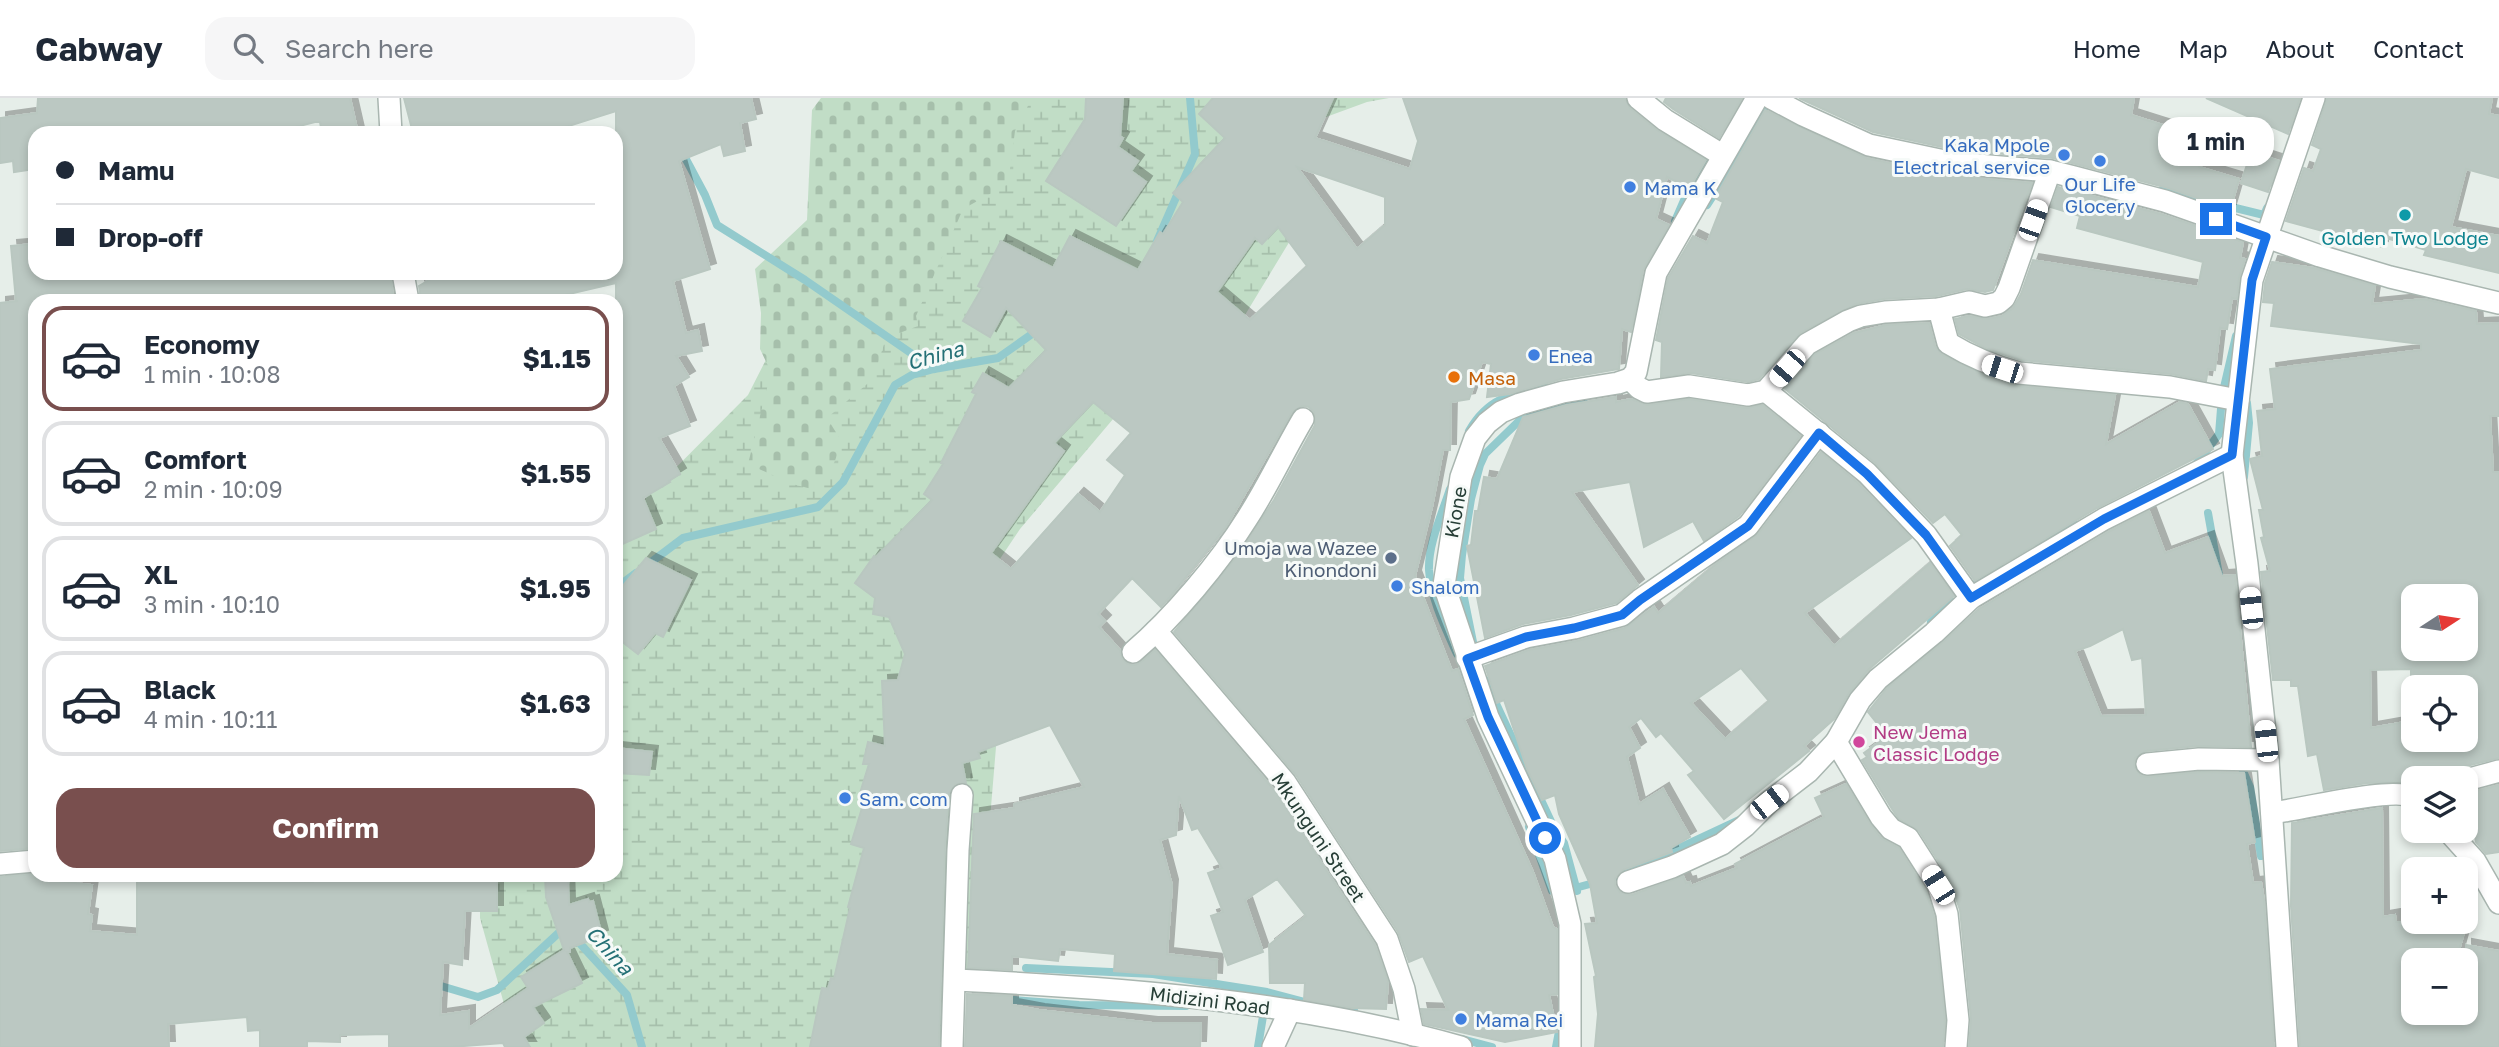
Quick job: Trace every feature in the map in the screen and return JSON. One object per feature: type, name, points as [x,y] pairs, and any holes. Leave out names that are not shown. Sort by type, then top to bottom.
[{"type":"street","points":[[389,98],[391,126]]},
{"type":"street","points":[[1638,98],[1665,120],[1722,155]]},
{"type":"street","points":[[1757,98],[1656,273],[1638,364],[1630,379],[1647,392],[1689,386],[1748,395],[1766,391],[1807,344],[1861,316],[1939,309],[1969,302],[1985,306],[1998,303],[2004,298],[2050,171]]},
{"type":"street","points":[[1771,98],[1869,145],[1954,163],[2050,171],[2165,201],[2390,277],[2499,303]]},
{"type":"street","points":[[2287,1047],[2268,760],[2247,564],[2232,455],[2252,280],[2314,98]]},
{"type":"street","points":[[1939,309],[1948,343],[1984,363],[2002,369],[2019,373],[2170,387],[2238,400]]},
{"type":"street","name":"Kione","points":[[1570,1047],[1570,924],[1555,859],[1488,717],[1444,585],[1461,477],[1475,438],[1487,423],[1501,412],[1520,404],[1563,392],[1630,379]]},
{"type":"street","points":[[1766,391],[1867,474],[1926,535],[1971,598]]},
{"type":"street","points":[[1133,652],[1156,631],[1220,558],[1249,516],[1303,419]]},
{"type":"street","points":[[1467,659],[1526,637],[1622,615],[1748,526],[1819,433]]},
{"type":"street","points":[[1628,882],[1672,867],[1722,844],[1808,772],[1836,742],[1860,700],[1878,679],[1971,598],[2104,519],[2232,455]]},
{"type":"street","name":"Mkunguni Street","points":[[1156,631],[1285,782],[1387,939],[1404,989],[1413,1035]]},
{"type":"street","points":[[1836,742],[1881,817],[1891,829],[1908,838],[1938,885],[1947,914],[1958,1020],[1956,1047]]},
{"type":"street","points":[[2147,764],[2199,759],[2268,760]]},
{"type":"street","points":[[2478,777],[2499,771]]},
{"type":"street","points":[[2272,813],[2383,794],[2401,795]]},
{"type":"street","points":[[952,1047],[954,938],[962,795]]},
{"type":"street","points":[[2459,843],[2475,861],[2499,903]]},
{"type":"street","points":[[0,864],[28,862]]},
{"type":"street","name":"Midizini Road","points":[[955,980],[1135,992],[1290,1010],[1461,1047]]},
{"type":"street","points":[[1273,1047],[1290,1010]]},
{"type":"green space","points":[[821,98],[1032,98],[1015,131],[1008,184],[963,209],[916,316],[918,326],[886,338],[873,379],[827,418],[842,442],[831,471],[812,489],[792,484],[748,464],[771,372],[760,349],[761,313],[755,269],[807,220],[812,110]]},
{"type":"green space","points":[[899,98],[1389,98],[1367,102],[1296,128],[1302,221],[1228,343],[1119,412],[1020,529],[977,593],[998,723],[988,843],[956,1047],[516,1047],[480,918],[480,882],[623,882],[623,521],[748,395]]},
{"type":"building","points":[[38,98],[350,98],[356,126],[321,126],[320,122],[315,122],[299,126],[28,126],[28,170],[14,172],[13,161],[0,163],[0,118],[37,113]]},
{"type":"building","points":[[404,98],[751,98],[756,119],[740,123],[745,151],[724,156],[721,144],[679,161],[710,269],[673,281],[686,333],[698,330],[702,351],[676,356],[689,377],[674,386],[690,426],[659,438],[680,474],[643,498],[656,529],[623,544],[623,294],[616,294],[616,283],[569,294],[420,294],[419,286],[429,280],[623,280],[623,126],[616,126],[616,111],[568,126],[411,126]]},
{"type":"building","points":[[1086,98],[1123,98],[1120,136],[1123,138],[1118,147],[1138,161],[1131,171],[1146,182],[1116,226],[1046,181],[1085,119]]},
{"type":"building","points":[[1213,98],[1333,98],[1315,138],[1410,169],[1418,141],[1403,98],[1625,98],[1630,108],[1657,130],[1706,160],[1691,186],[1687,187],[1667,177],[1656,219],[1669,225],[1643,270],[1631,332],[1622,329],[1619,369],[1561,379],[1510,394],[1487,397],[1491,364],[1482,362],[1469,399],[1451,402],[1450,450],[1443,450],[1415,576],[1452,671],[1458,669],[1473,715],[1464,719],[1533,872],[1553,927],[1557,929],[1557,994],[1549,995],[1557,1032],[1505,1042],[1424,1024],[1421,1009],[1448,1010],[1423,956],[1409,962],[1398,932],[1296,775],[1174,632],[1234,560],[1274,500],[1315,425],[1314,412],[1309,407],[1302,406],[1292,412],[1226,527],[1161,607],[1132,578],[1098,614],[1105,621],[1099,627],[1120,650],[1123,660],[1128,664],[1141,662],[1155,650],[1274,790],[1375,945],[1388,981],[1386,1009],[1350,1008],[1304,1000],[1305,983],[1270,983],[1269,945],[1306,916],[1277,879],[1245,900],[1263,952],[1228,965],[1211,916],[1223,912],[1208,873],[1222,868],[1198,828],[1192,830],[1179,796],[1176,835],[1160,840],[1172,885],[1167,954],[1217,960],[1216,979],[1114,971],[1115,954],[1060,949],[1058,961],[1012,956],[1012,970],[968,968],[974,814],[1014,808],[1014,804],[1084,787],[1050,725],[978,752],[980,758],[962,763],[966,783],[956,784],[949,793],[939,1047],[810,1047],[822,988],[828,989],[831,978],[834,979],[850,908],[848,907],[864,848],[851,844],[866,795],[860,793],[869,764],[863,764],[868,742],[885,746],[882,681],[898,680],[905,654],[889,617],[873,614],[875,598],[855,583],[874,556],[876,557],[932,500],[924,494],[943,464],[941,463],[976,394],[972,392],[983,373],[1009,388],[1046,350],[1006,308],[990,337],[963,321],[982,288],[978,286],[1001,241],[1053,268],[1070,236],[1138,270],[1160,232],[1163,234],[1183,202],[1173,193],[1225,138],[1199,114]],"holes":[[[1297,167],[1385,197],[1385,225],[1357,249]],[[1278,227],[1307,266],[1250,320],[1217,292],[1255,238],[1262,244]],[[1093,402],[1131,433],[1107,460],[1125,475],[1100,512],[1078,494],[1011,569],[991,553],[1064,451],[1054,443]]]},
{"type":"building","points":[[1666,98],[1742,98],[1719,138],[1673,109],[1664,102]]},
{"type":"building","points":[[1799,98],[2134,98],[2131,115],[2207,139],[2199,167],[2239,179],[2230,210],[2168,188],[2053,158],[1956,150],[1873,132]]},
{"type":"building","points":[[2206,98],[2300,98],[2288,134]]},
{"type":"building","points":[[2327,98],[2492,98],[2489,114],[2499,116],[2499,178],[2466,169],[2451,227],[2499,236],[2499,273],[2424,255],[2426,250],[2383,237],[2382,247],[2286,221],[2304,168],[2313,171],[2321,149],[2312,145]]},
{"type":"building","points":[[1765,110],[1866,158],[1951,176],[2032,183],[1993,290],[1985,292],[1967,289],[1937,296],[1884,299],[1856,304],[1800,333],[1759,379],[1748,382],[1691,373],[1661,377],[1662,342],[1656,340],[1668,278],[1693,236],[1707,243],[1723,202],[1715,198]]},
{"type":"building","points":[[2251,152],[2279,161],[2268,192],[2241,183]]},
{"type":"building","points":[[2058,187],[2161,214],[2243,242],[2240,258],[2245,259],[2239,278],[2237,299],[2232,298],[2227,329],[2220,328],[2215,370],[2208,369],[2206,381],[2171,374],[2021,360],[1987,349],[1959,334],[1955,319],[1969,316],[1988,319],[2002,316],[2013,308],[2033,260],[2198,287],[2203,262],[2077,228],[2080,216],[2051,207]]},
{"type":"building","points":[[28,245],[28,280],[391,280],[393,294],[28,294],[28,849],[0,851],[0,303],[18,301],[11,246]]},
{"type":"building","points":[[2272,262],[2314,268],[2375,286],[2372,304],[2424,299],[2476,311],[2477,324],[2499,323],[2499,416],[2490,416],[2493,472],[2499,472],[2499,758],[2466,766],[2401,766],[2401,782],[2367,783],[2324,790],[2317,754],[2308,756],[2298,686],[2291,686],[2291,680],[2273,680],[2261,572],[2270,571],[2261,538],[2264,537],[2259,510],[2263,510],[2250,459],[2262,456],[2257,411],[2275,409],[2270,369],[2421,350],[2421,344],[2271,326],[2274,303],[2263,302],[2265,283]]},
{"type":"building","points":[[1929,323],[1935,346],[1941,354],[1987,376],[2018,386],[2115,395],[2106,444],[2180,402],[2188,404],[2213,449],[2097,508],[1975,581],[1950,546],[1962,535],[1945,514],[1933,523],[1875,463],[1785,389],[1815,354],[1854,333],[1886,325]]},
{"type":"building","points":[[1616,397],[1616,402],[1631,399],[1648,405],[1689,399],[1746,408],[1763,405],[1800,436],[1739,516],[1704,541],[1693,521],[1644,547],[1630,482],[1572,492],[1638,585],[1616,603],[1523,624],[1485,638],[1467,546],[1471,545],[1475,511],[1478,511],[1484,477],[1497,479],[1523,417],[1566,405]]},
{"type":"building","points":[[1821,452],[1858,483],[1911,538],[1805,613],[1834,646],[1930,563],[1954,596],[1868,670],[1849,693],[1834,719],[1804,746],[1809,751],[1724,819],[1688,775],[1694,771],[1661,733],[1656,737],[1641,718],[1629,727],[1640,748],[1627,757],[1639,804],[1663,789],[1690,837],[1671,848],[1672,852],[1623,870],[1615,879],[1615,886],[1620,892],[1632,895],[1683,876],[1691,886],[1737,868],[1735,864],[1824,817],[1815,798],[1846,784],[1871,825],[1881,838],[1899,848],[1926,891],[1934,917],[1945,1020],[1943,1047],[1595,1047],[1598,1014],[1596,976],[1585,924],[1597,923],[1590,884],[1559,814],[1555,795],[1542,800],[1527,769],[1504,700],[1497,703],[1485,666],[1529,650],[1625,628],[1654,607],[1658,613],[1716,564],[1758,534]],"holes":[[[1741,668],[1769,701],[1725,739],[1691,703]]]},
{"type":"building","points":[[2149,511],[2165,553],[2208,537],[2222,576],[2235,575],[2251,747],[2198,746],[2146,751],[2135,758],[2134,766],[2141,776],[2148,777],[2200,772],[2244,773],[2255,842],[2247,844],[2253,883],[2261,882],[2264,900],[2274,1047],[1969,1047],[1971,1019],[1960,910],[1949,878],[1919,831],[1899,819],[1862,760],[1867,757],[1864,753],[1887,736],[1868,712],[1887,688],[1979,609],[2110,531]],"holes":[[[2123,629],[2132,660],[2142,658],[2146,715],[2101,716],[2075,651]]]},
{"type":"building","points":[[646,558],[691,580],[663,637],[655,633],[638,654],[623,642],[623,586]]},
{"type":"building","points":[[623,749],[652,752],[649,775],[623,773]]},
{"type":"building","points":[[2499,785],[2499,852],[2486,854],[2477,843],[2478,790]]},
{"type":"building","points":[[2382,808],[2383,917],[2395,915],[2396,922],[2401,922],[2401,934],[2464,934],[2460,948],[2401,948],[2401,1025],[2478,1025],[2478,948],[2466,948],[2466,945],[2499,951],[2499,1047],[2300,1047],[2291,906],[2292,823]]},
{"type":"building","points":[[28,875],[28,882],[92,885],[88,914],[92,915],[90,931],[137,935],[137,882],[497,882],[497,911],[465,911],[462,965],[443,962],[440,1015],[469,1011],[469,1028],[528,988],[521,977],[564,950],[546,897],[545,882],[568,882],[569,905],[588,899],[589,902],[593,901],[602,936],[570,948],[570,952],[567,952],[582,983],[533,1007],[544,1023],[524,1037],[530,1047],[505,1047],[503,1043],[451,1047],[389,1047],[389,1034],[340,1035],[340,1042],[307,1041],[307,1047],[260,1047],[260,1030],[248,1031],[247,1017],[168,1024],[169,1047],[0,1047],[0,877]]},
{"type":"building","points":[[967,994],[1012,996],[1012,1005],[1039,1010],[1152,1023],[1201,1023],[1200,1047],[965,1047]]},
{"type":"waterway","name":"China","points":[[1157,241],[1195,154],[1190,98]]},
{"type":"waterway","points":[[1707,205],[1745,146],[1753,125],[1765,106]]},
{"type":"waterway","points":[[681,150],[705,195],[717,225],[805,280],[934,369]]},
{"type":"waterway","points":[[1675,221],[1688,191],[1710,156]]},
{"type":"waterway","points":[[2162,190],[2264,215],[2267,208]]},
{"type":"waterway","name":"China","points":[[646,566],[683,538],[818,507],[843,482],[895,385],[912,375],[934,369],[998,358],[1039,329]]},
{"type":"waterway","points":[[2196,464],[2219,434],[2222,396],[2236,336]]},
{"type":"waterway","points":[[1469,431],[1492,404],[1511,395],[1545,387]]},
{"type":"waterway","points":[[1473,642],[1460,578],[1471,499],[1485,454],[1524,416],[1584,398]]},
{"type":"waterway","points":[[2244,477],[2249,423],[2247,403]]},
{"type":"waterway","points":[[1450,489],[1433,540],[1429,570],[1436,602],[1457,654]]},
{"type":"waterway","points":[[2208,513],[2219,575]]},
{"type":"waterway","points":[[2037,543],[2076,525]]},
{"type":"waterway","points":[[1973,586],[1999,566]]},
{"type":"waterway","name":"China","points":[[623,583],[636,573]]},
{"type":"waterway","points":[[1931,622],[1952,602]]},
{"type":"waterway","points":[[1485,680],[1555,830],[1564,843],[1577,891]]},
{"type":"waterway","points":[[2240,764],[2250,787],[2261,856]]},
{"type":"waterway","points":[[1579,887],[1619,876],[1741,819]]},
{"type":"waterway","points":[[1529,827],[1552,891]]},
{"type":"waterway","points":[[431,983],[478,997],[497,990],[565,927]]},
{"type":"waterway","name":"China","points":[[574,937],[627,995],[642,1047]]},
{"type":"waterway","points":[[1026,968],[1153,974],[1267,992],[1320,1006]]},
{"type":"waterway","points":[[1014,1000],[1079,1005],[1186,1006]]},
{"type":"waterway","points":[[1336,1008],[1354,1010]]},
{"type":"waterway","points":[[1258,1047],[1262,1010]]},
{"type":"waterway","points":[[1556,1047],[1561,1021]]},
{"type":"waterway","points":[[1462,1039],[1492,1047]]},
{"type":"place","name":"Kaka Mpole Electrical service","points":[[2064,155]]},
{"type":"place","name":"Our Life Glocery","points":[[2100,161]]},
{"type":"place","name":"Mama K","points":[[1630,187]]},
{"type":"place","name":"Golden Two Lodge","points":[[2405,215]]},
{"type":"place","name":"Enea","points":[[1534,355]]},
{"type":"place","name":"Masa","points":[[1454,377]]},
{"type":"place","name":"Umoja wa Wazee Kinondoni","points":[[1391,558]]},
{"type":"place","name":"Shalom","points":[[1397,586]]},
{"type":"place","name":"New Jema Classic Lodge","points":[[1859,742]]},
{"type":"place","name":"Sam. com","points":[[845,798]]},
{"type":"place","name":"Mama Rei","points":[[1461,1019]]},
{"type":"route","points":[[1545,838],[1488,717],[1467,659],[1526,637],[1622,615],[1748,526],[1819,433],[1867,474],[1926,535],[1971,598],[2078,533],[2232,455],[2252,280],[2266,237],[2216,219]]}]
